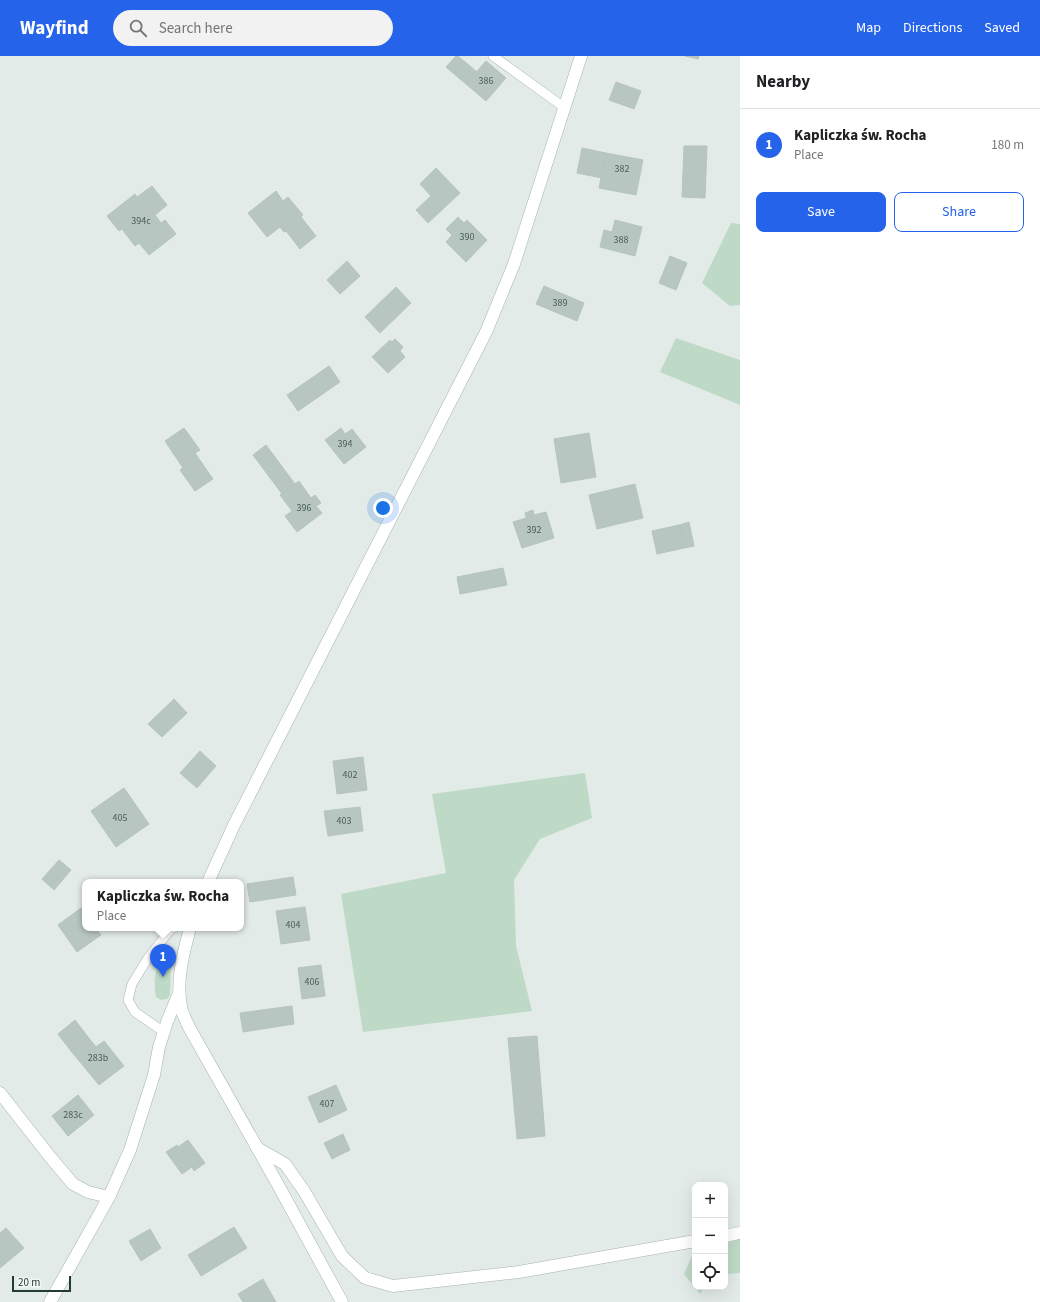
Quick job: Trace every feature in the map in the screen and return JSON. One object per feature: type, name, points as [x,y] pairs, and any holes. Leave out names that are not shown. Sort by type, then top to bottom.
[{"type":"street","points":[[209,879],[234,826],[486,332],[514,264],[581,56]]},
{"type":"street","points":[[189,931],[181,968],[179,993],[183,1012],[190,1029],[342,1302]]},
{"type":"street","points":[[50,1302],[109,1197],[130,1150],[154,1075],[159,1047],[172,1007],[179,993]]},
{"type":"street","points":[[0,1093],[73,1184],[88,1192],[109,1197]]},
{"type":"street","points":[[257,1148],[285,1164],[304,1191],[342,1256],[364,1278],[393,1286],[519,1272],[692,1242]]},
{"type":"street","points":[[728,1235],[740,1233]]},
{"type":"lane","points":[[493,56],[565,108]]},
{"type":"lane","points":[[164,1032],[135,1012],[128,1000],[132,984],[148,958],[169,931]]},
{"type":"green space","points":[[731,223],[740,224],[740,305],[730,306],[702,283]]},
{"type":"green space","points":[[676,338],[740,360],[740,405],[660,372]]},
{"type":"green space","points":[[585,773],[592,818],[540,839],[514,880],[516,946],[532,1011],[363,1032],[341,894],[446,873],[432,794]]},
{"type":"green space","points":[[164,960],[169,962],[171,965],[170,995],[167,999],[161,1000],[156,997],[155,976],[158,966]]},
{"type":"green space","points":[[740,1239],[740,1273],[728,1274],[728,1242]]},
{"type":"green space","points":[[692,1256],[692,1284],[684,1274]]},
{"type":"green space","points":[[697,1290],[703,1290],[700,1294]]},
{"type":"building","points":[[456,56],[458,56],[477,72],[466,84],[446,67]]},
{"type":"building","points":[[685,56],[699,56],[698,59]]},
{"type":"building","points":[[486,61],[506,78],[486,101],[466,84]]},
{"type":"building","points":[[616,82],[641,91],[634,109],[609,100]]},
{"type":"building","points":[[684,146],[707,146],[705,198],[682,197]]},
{"type":"building","points":[[582,148],[606,153],[602,178],[577,173]]},
{"type":"building","points":[[606,153],[643,160],[636,195],[599,188]]},
{"type":"building","points":[[436,168],[460,193],[428,223],[416,210],[431,196],[420,184]]},
{"type":"building","points":[[152,186],[167,205],[155,215],[161,223],[165,220],[176,234],[149,255],[139,243],[135,246],[122,229],[119,231],[107,216],[135,194],[137,197]]},
{"type":"building","points":[[276,191],[283,201],[288,197],[303,215],[301,217],[316,236],[300,249],[286,231],[284,232],[280,227],[267,237],[248,213]]},
{"type":"building","points":[[458,217],[464,223],[467,220],[487,240],[466,262],[446,242],[452,235],[446,229]]},
{"type":"building","points":[[615,220],[642,227],[635,256],[600,247],[604,230],[612,232]]},
{"type":"building","points":[[670,256],[687,263],[676,290],[659,283]]},
{"type":"building","points":[[347,261],[360,276],[340,294],[327,280]]},
{"type":"building","points":[[544,286],[584,303],[577,321],[536,304]]},
{"type":"building","points":[[396,287],[411,303],[380,333],[365,317]]},
{"type":"building","points":[[395,339],[403,347],[400,351],[405,357],[388,373],[372,357],[390,340],[392,342]]},
{"type":"building","points":[[329,366],[340,382],[298,411],[287,395]]},
{"type":"building","points":[[184,428],[200,450],[195,453],[213,479],[195,491],[180,470],[183,468],[165,441]]},
{"type":"building","points":[[341,428],[345,434],[352,429],[366,447],[344,464],[325,440]]},
{"type":"building","points":[[589,433],[596,477],[561,483],[554,439]]},
{"type":"building","points":[[266,445],[295,484],[282,494],[253,455]]},
{"type":"building","points":[[299,481],[311,498],[315,495],[321,503],[316,506],[322,513],[297,532],[285,516],[292,511],[280,495]]},
{"type":"building","points":[[635,484],[643,518],[597,529],[589,495]]},
{"type":"building","points":[[533,510],[534,515],[546,512],[554,538],[522,548],[513,522],[526,518],[525,513]]},
{"type":"building","points":[[689,522],[694,546],[684,548],[679,525]]},
{"type":"building","points":[[679,525],[684,548],[657,554],[652,531]]},
{"type":"building","points":[[503,568],[507,585],[460,594],[457,577]]},
{"type":"building","points":[[174,699],[187,713],[162,737],[148,724]]},
{"type":"building","points":[[200,751],[216,766],[197,788],[180,773]]},
{"type":"building","points":[[363,757],[367,790],[337,794],[333,761]]},
{"type":"building","points":[[124,788],[149,824],[116,847],[91,811]]},
{"type":"building","points":[[360,807],[363,831],[328,836],[324,811]]},
{"type":"building","points":[[59,860],[71,870],[54,890],[42,879]]},
{"type":"building","points":[[293,877],[296,895],[250,902],[247,884]]},
{"type":"building","points":[[305,907],[310,940],[281,944],[276,911]]},
{"type":"building","points":[[81,908],[82,931],[98,931],[101,935],[77,952],[58,925]]},
{"type":"building","points":[[321,965],[325,996],[302,999],[298,968]]},
{"type":"building","points":[[292,1006],[294,1024],[243,1032],[240,1013]]},
{"type":"building","points":[[75,1020],[88,1037],[71,1051],[58,1034]]},
{"type":"building","points":[[537,1036],[545,1136],[517,1139],[508,1038]]},
{"type":"building","points":[[88,1037],[96,1047],[104,1041],[124,1066],[99,1085],[71,1051]]},
{"type":"building","points":[[336,1085],[347,1110],[319,1123],[308,1097]]},
{"type":"building","points":[[78,1095],[94,1115],[68,1136],[52,1116]]},
{"type":"building","points":[[343,1134],[350,1150],[332,1159],[324,1143]]},
{"type":"building","points":[[188,1140],[205,1163],[194,1171],[192,1167],[182,1174],[166,1152],[177,1145],[178,1147]]},
{"type":"building","points":[[234,1227],[247,1248],[201,1276],[188,1255]]},
{"type":"building","points":[[6,1228],[24,1248],[0,1268],[0,1233]]},
{"type":"building","points":[[150,1229],[161,1248],[141,1261],[129,1241]]},
{"type":"building","points":[[263,1279],[276,1302],[243,1302],[238,1294]]},
{"type":"place","name":"Kapliczka św. Rocha","points":[[163,977]]}]
